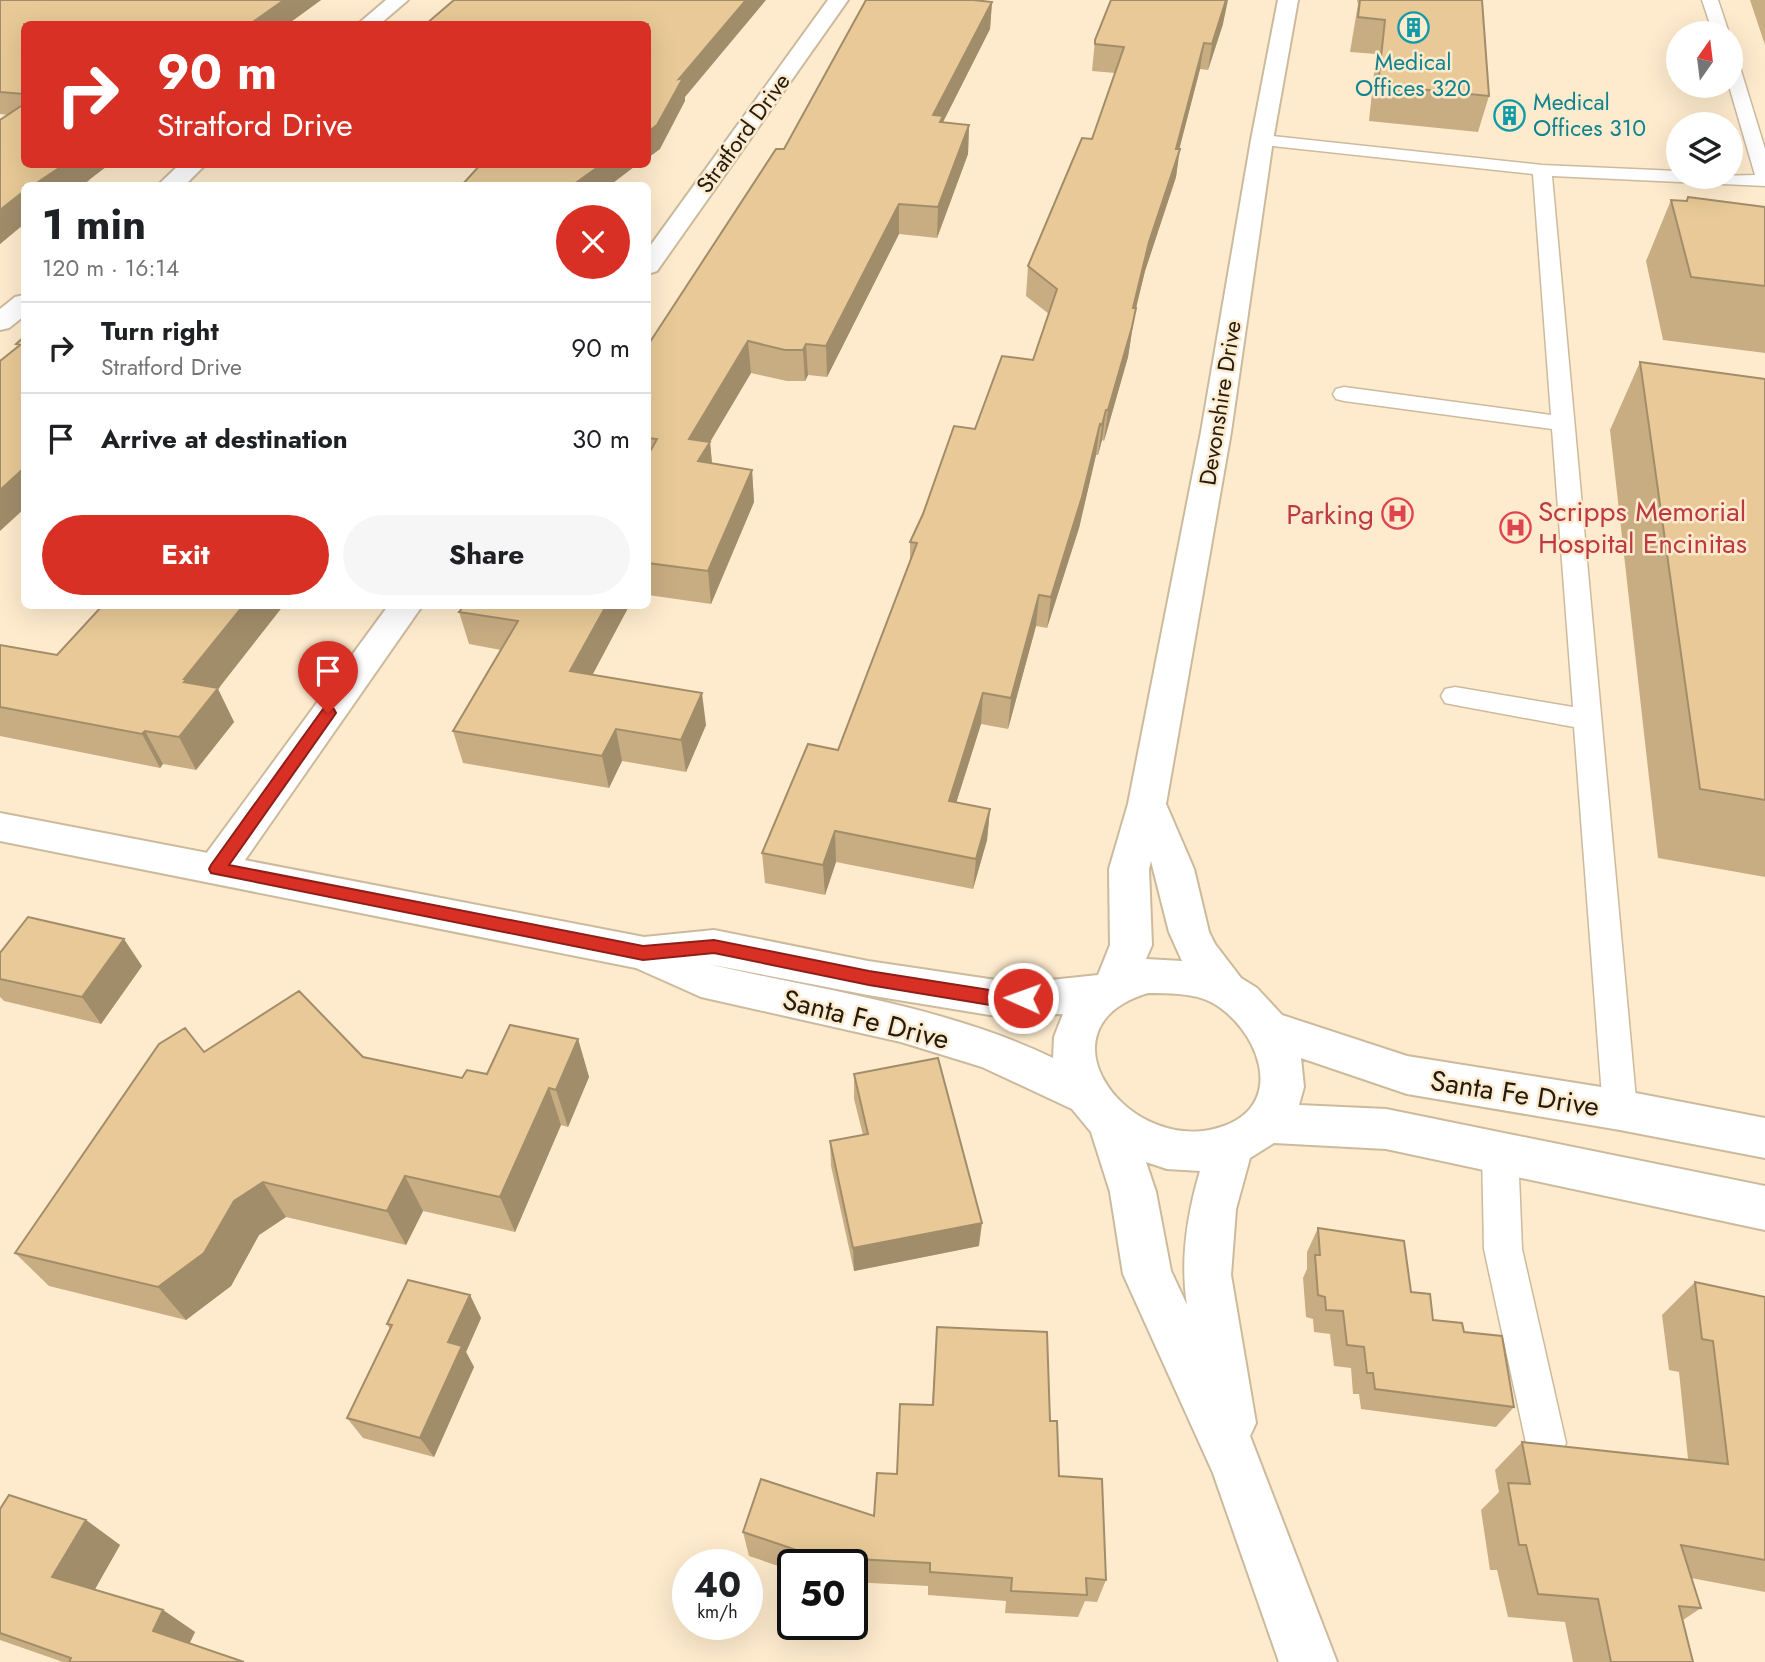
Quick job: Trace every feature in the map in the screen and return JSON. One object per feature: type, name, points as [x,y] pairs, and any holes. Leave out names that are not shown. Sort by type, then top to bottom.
[{"type":"street","points":[[372,21],[398,0]]},
{"type":"street","name":"Stratford Drive","points":[[651,263],[838,0]]},
{"type":"street","name":"Devonshire Drive","points":[[1110,989],[1131,945],[1129,869],[1147,804],[1216,432],[1262,140],[1288,0]]},
{"type":"street","points":[[174,182],[190,168]]},
{"type":"street","points":[[0,322],[21,305]]},
{"type":"street","points":[[217,869],[403,609]]},
{"type":"street","points":[[1147,804],[1174,869],[1189,932],[1199,954],[1226,990],[1257,1014],[1269,1030],[1280,1053],[1283,1078],[1278,1102],[1248,1134],[1212,1209],[1207,1275],[1237,1466]]},
{"type":"street","name":"Santa Fe Drive","points":[[0,827],[643,953],[701,980],[901,1024],[1006,1056],[1098,1109]]},
{"type":"street","name":"Santa Fe Drive","points":[[643,953],[714,947],[869,978],[996,998],[1051,998],[1110,989]]},
{"type":"street","points":[[1226,990],[1188,977],[1148,976],[1110,989],[1090,1006],[1078,1026],[1073,1048],[1076,1072],[1098,1109],[1133,1192],[1147,1274],[1237,1466],[1308,1662]]},
{"type":"street","name":"Santa Fe Drive","points":[[1269,1030],[1407,1075],[1620,1110],[1765,1138]]},
{"type":"street","points":[[1098,1109],[1132,1137],[1156,1147],[1182,1152],[1207,1151],[1248,1134]]},
{"type":"street","name":"Santa Fe Drive","points":[[1248,1134],[1386,1129],[1765,1208]]},
{"type":"lane","points":[[1710,0],[1716,21]]},
{"type":"lane","points":[[1262,140],[1542,170],[1765,180],[1741,98]]},
{"type":"lane","points":[[1542,170],[1620,1110]]},
{"type":"lane","points":[[1344,394],[1564,424]]},
{"type":"lane","points":[[1455,696],[1588,720]]},
{"type":"lane","points":[[1500,1151],[1503,1250],[1546,1443]]},
{"type":"building","points":[[0,0],[284,0],[254,21],[21,21],[21,94],[0,92]]},
{"type":"building","points":[[454,0],[746,0],[679,79],[683,78],[657,125],[651,130],[651,21],[430,21]]},
{"type":"building","points":[[866,0],[992,2],[933,115],[943,116],[940,122],[969,125],[938,207],[899,204],[826,346],[806,344],[803,350],[785,350],[748,341],[689,439],[710,442],[698,461],[752,470],[708,571],[651,563],[651,450],[657,439],[651,438],[651,340],[776,149],[784,149]]},
{"type":"building","points":[[1111,0],[1226,0],[1212,44],[1204,43],[1176,149],[1180,149],[1149,242],[1133,308],[1136,308],[1132,327],[1108,410],[1102,425],[1100,424],[1082,497],[1051,597],[1039,595],[1011,698],[983,693],[949,801],[990,809],[976,859],[835,831],[823,865],[762,853],[808,744],[838,750],[917,543],[910,542],[923,514],[954,426],[975,429],[1002,356],[1033,360],[1057,289],[1028,266],[1082,138],[1092,139],[1124,47],[1095,44]]},
{"type":"building","points":[[1360,0],[1482,0],[1489,96],[1378,85],[1385,20],[1358,17]]},
{"type":"building","points":[[21,106],[21,168],[59,168],[38,182],[21,182],[21,193],[0,210],[0,120]]},
{"type":"building","points":[[477,168],[596,168],[577,182],[465,182]]},
{"type":"building","points":[[1688,197],[1765,207],[1765,286],[1691,277],[1671,200],[1687,201]]},
{"type":"building","points":[[21,340],[21,471],[0,490],[0,361],[20,345],[16,344]]},
{"type":"building","points":[[1640,362],[1765,379],[1765,800],[1700,789]]},
{"type":"building","points":[[99,609],[241,609],[184,679],[187,679],[184,682],[218,688],[179,737],[145,731],[142,734],[0,707],[0,645],[57,655]]},
{"type":"building","points":[[462,609],[604,609],[570,671],[702,693],[681,740],[616,729],[602,756],[453,731],[518,621],[459,612]]},
{"type":"building","points":[[28,917],[124,939],[82,997],[0,979],[0,953]]},
{"type":"building","points":[[299,991],[363,1057],[462,1078],[467,1070],[487,1074],[510,1025],[578,1039],[556,1090],[549,1088],[500,1197],[405,1176],[387,1211],[263,1182],[234,1201],[204,1253],[158,1287],[15,1253],[159,1044],[185,1028],[204,1052]]},
{"type":"building","points":[[938,1058],[982,1223],[853,1248],[830,1141],[868,1134],[854,1074]]},
{"type":"building","points":[[1318,1228],[1404,1241],[1411,1292],[1430,1294],[1433,1320],[1462,1323],[1464,1332],[1502,1336],[1514,1407],[1375,1389],[1373,1373],[1367,1373],[1364,1347],[1347,1345],[1343,1311],[1326,1310],[1325,1297],[1318,1295],[1315,1255],[1320,1255]]},
{"type":"building","points":[[408,1280],[470,1295],[448,1342],[462,1346],[420,1438],[347,1418],[392,1325],[387,1324]]},
{"type":"building","points":[[1695,1282],[1765,1297],[1765,1560],[1681,1545],[1701,1608],[1679,1606],[1693,1662],[1611,1662],[1598,1599],[1538,1594],[1526,1545],[1519,1545],[1508,1483],[1530,1484],[1522,1442],[1728,1464],[1713,1341],[1702,1339]]},
{"type":"building","points":[[937,1327],[1047,1332],[1050,1421],[1057,1421],[1059,1476],[1102,1479],[1106,1580],[1086,1578],[1087,1595],[1011,1591],[1012,1578],[930,1572],[930,1563],[868,1560],[868,1549],[793,1549],[743,1532],[761,1479],[874,1516],[877,1473],[897,1474],[900,1404],[933,1405]]},
{"type":"building","points":[[9,1495],[86,1520],[52,1577],[163,1610],[153,1631],[244,1662],[69,1662],[71,1658],[0,1633],[0,1509]]},
{"type":"place","name":"Medical Offices 320","points":[[1413,28]]},
{"type":"place","name":"Medical Offices 310","points":[[1510,115]]},
{"type":"place","name":"Parking","points":[[1397,514]]},
{"type":"place","name":"Scripps Memorial Hospital Encinitas","points":[[1515,527]]},
{"type":"route","points":[[328,713],[217,869],[643,953],[714,947],[869,978],[996,998],[1023,998]]}]
